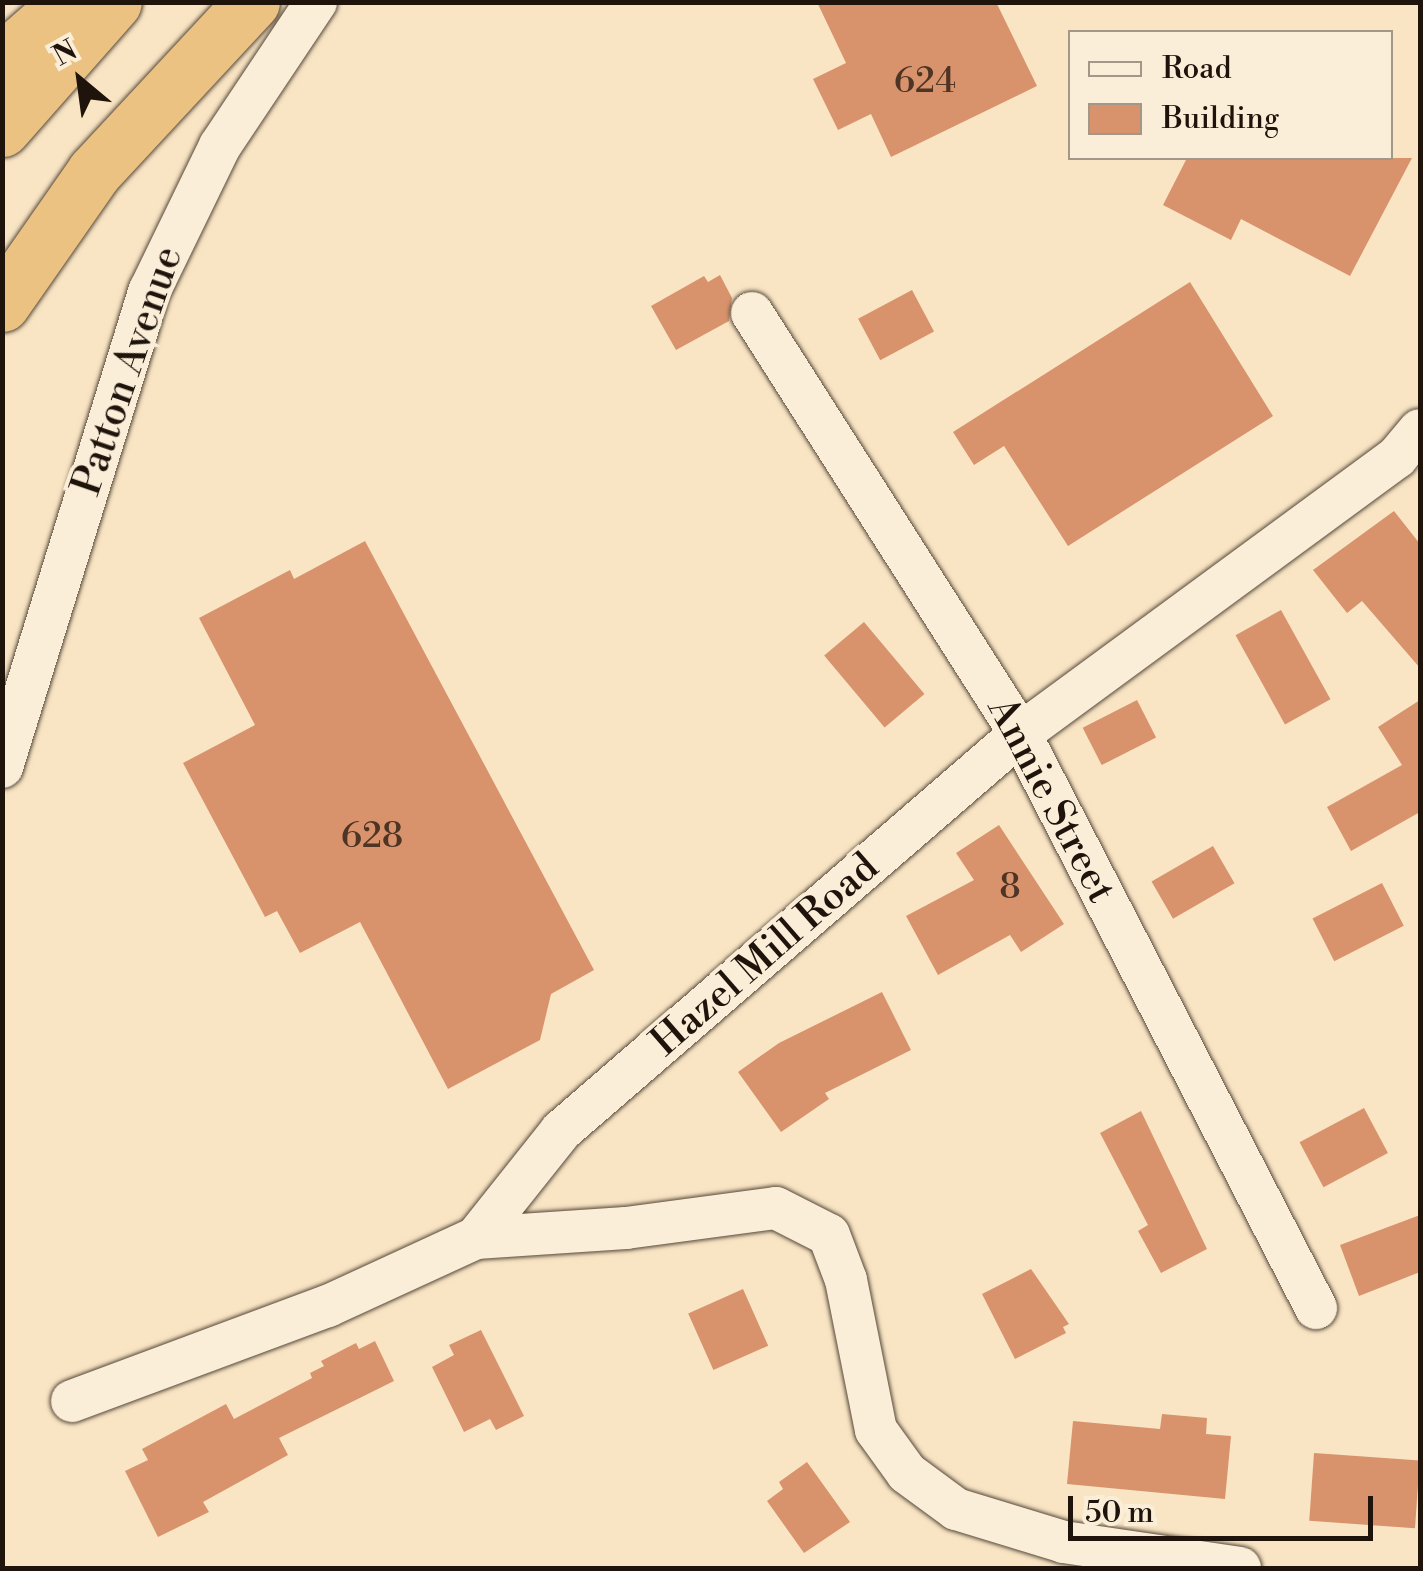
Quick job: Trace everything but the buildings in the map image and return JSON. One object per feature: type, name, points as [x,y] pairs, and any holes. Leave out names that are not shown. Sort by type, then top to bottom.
[{"type":"highway","points":[[2,61],[69,2]]},
{"type":"highway","points":[[2,130],[114,2]]},
{"type":"highway","points":[[2,304],[94,172],[252,2]]},
{"type":"street","name":"Patton Avenue","points":[[2,767],[150,290],[220,146],[316,2]]},
{"type":"street","name":"Annie Street","points":[[752,312],[1020,734],[1316,1308]]},
{"type":"street","name":"Hazel Mill Road","points":[[72,1401],[328,1306],[476,1238],[562,1131],[1020,734],[1397,456],[1420,430]]},
{"type":"street","points":[[476,1238],[626,1228],[776,1208],[829,1236],[846,1280],[872,1417],[907,1473],[956,1510],[1064,1542],[1240,1568]]}]
